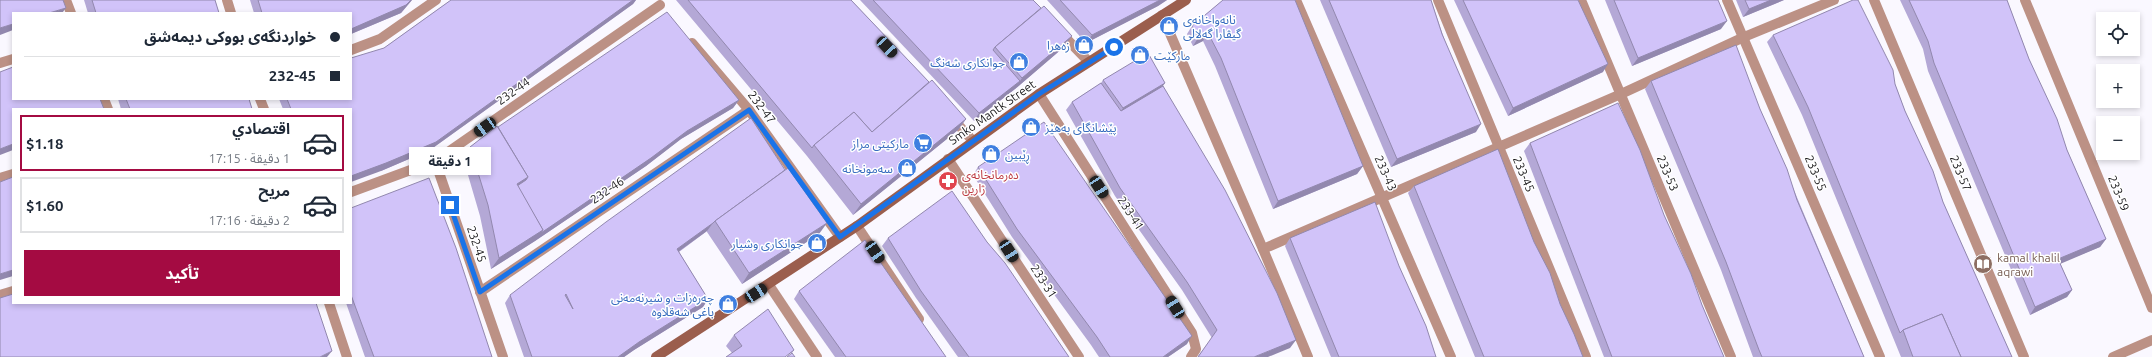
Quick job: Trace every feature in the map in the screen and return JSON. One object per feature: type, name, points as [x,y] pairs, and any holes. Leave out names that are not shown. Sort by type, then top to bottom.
[{"type":"main road","name":"Smko Mantk Street","points":[[656,357],[769,285],[857,226],[1039,94],[1186,0]]},
{"type":"street","points":[[66,0],[71,12]]},
{"type":"street","points":[[227,0],[231,12]]},
{"type":"street","points":[[352,50],[380,39],[436,0]]},
{"type":"street","name":"233-43","points":[[1296,0],[1383,197],[1451,357]]},
{"type":"street","name":"233-45","points":[[1438,0],[1586,357]]},
{"type":"street","name":"233-53","points":[[1581,0],[1731,357]]},
{"type":"street","name":"233-55","points":[[1727,0],[1880,357]]},
{"type":"street","points":[[1264,248],[1621,94],[1744,37],[1834,0]]},
{"type":"street","name":"233-57","points":[[1874,0],[2024,357]]},
{"type":"street","name":"233-59","points":[[2025,0],[2152,308]]},
{"type":"street","name":"232-44","points":[[352,192],[435,161],[660,5]]},
{"type":"street","points":[[1162,15],[1264,248],[1308,357]]},
{"type":"street","points":[[1050,23],[1089,62]]},
{"type":"street","name":"232-47","points":[[685,34],[749,110],[840,237]]},
{"type":"street","points":[[0,63],[12,59]]},
{"type":"street","name":"233-41","points":[[1039,94],[1192,333],[1193,353]]},
{"type":"street","name":"232-46","points":[[480,292],[749,110]]},
{"type":"street","points":[[946,112],[973,141]]},
{"type":"street","name":"233-31","points":[[948,159],[1079,357]]},
{"type":"street","name":"232-45","points":[[435,161],[503,357]]},
{"type":"street","points":[[0,178],[12,174]]},
{"type":"street","points":[[857,226],[923,324]]},
{"type":"street","points":[[769,285],[817,357]]},
{"type":"street","points":[[0,295],[12,290]]},
{"type":"street","points":[[329,304],[347,357]]},
{"type":"street","points":[[2113,357],[2152,340]]},
{"type":"building","points":[[0,0],[63,0],[66,8],[52,12],[12,12],[12,24],[0,28]]},
{"type":"building","points":[[92,0],[215,0],[219,12],[96,12]]},
{"type":"building","points":[[258,0],[411,0],[406,5],[352,29],[352,12],[262,12]]},
{"type":"building","points":[[451,0],[633,0],[436,142],[352,176],[352,108],[291,108],[287,100],[352,100],[352,58],[384,48]]},
{"type":"building","points":[[688,0],[851,0],[929,82],[872,132],[854,112],[812,148]]},
{"type":"building","points":[[873,0],[1033,0],[1041,8],[993,50],[1020,81],[979,113]]},
{"type":"building","points":[[1060,0],[1160,0],[1092,35]]},
{"type":"building","points":[[1223,0],[1295,0],[1363,166],[1278,201],[1221,58],[1208,33],[1198,38],[1192,26]]},
{"type":"building","points":[[1329,0],[1431,0],[1442,34],[1481,124],[1397,159]]},
{"type":"building","points":[[1463,0],[1578,0],[1608,64],[1513,108]]},
{"type":"building","points":[[1614,0],[1718,0],[1727,21],[1638,58]]},
{"type":"building","points":[[1745,0],[1771,0],[1749,9]]},
{"type":"building","points":[[1853,0],[1858,0],[1893,70],[1895,84],[1905,111],[1933,171],[1943,202],[2012,357],[1961,357],[1942,314],[1903,330],[1900,333],[1808,107],[1773,35]]},
{"type":"building","points":[[1909,0],[2007,0],[2029,59],[2057,119],[2067,150],[2106,239],[2058,259],[2072,290],[2035,307],[1934,63],[1928,41]]},
{"type":"building","points":[[1044,6],[1072,36],[1022,78],[995,47]]},
{"type":"building","points":[[667,12],[739,100],[687,131],[651,158],[541,233],[543,230],[517,186],[528,177],[498,127]]},
{"type":"building","points":[[1736,45],[1760,109],[1787,169],[1797,200],[1864,357],[1762,357],[1759,350],[1726,262],[1651,81]]},
{"type":"building","points":[[1148,53],[1165,83],[1123,108],[1103,80]]},
{"type":"building","points":[[12,67],[12,100],[100,100],[104,108],[12,108],[12,144],[0,149],[0,72]]},
{"type":"building","points":[[932,80],[966,119],[861,204],[814,145],[854,112],[872,132]]},
{"type":"building","points":[[1101,83],[1121,111],[1163,86],[1225,190],[1277,293],[1296,340],[1254,357],[1198,357],[1217,330],[1187,282],[1120,188],[1072,102]]},
{"type":"building","points":[[126,100],[249,100],[252,108],[130,108]]},
{"type":"building","points":[[1618,103],[1640,150],[1664,215],[1691,274],[1702,305],[1724,357],[1612,357],[1530,143]]},
{"type":"building","points":[[751,118],[785,170],[677,249],[708,299],[639,342],[618,357],[532,357],[510,295],[606,222]],"holes":[[[566,294],[573,309],[565,295]]]},
{"type":"building","points":[[1044,122],[1192,336],[1163,357],[1110,357],[1097,337],[1017,229],[978,167]]},
{"type":"building","points":[[497,126],[528,177],[517,184],[543,230],[499,258],[488,205],[470,147]]},
{"type":"building","points":[[1498,149],[1534,242],[1550,273],[1560,304],[1583,357],[1484,357],[1414,186]]},
{"type":"building","points":[[788,168],[827,223],[749,273],[715,221]]},
{"type":"building","points":[[12,177],[12,270],[0,274],[0,182]]},
{"type":"building","points":[[429,178],[456,248],[492,357],[374,357],[352,298],[352,208]]},
{"type":"building","points":[[952,191],[987,242],[1005,263],[1069,357],[969,357],[921,291],[888,238]]},
{"type":"building","points":[[1375,202],[1399,266],[1426,326],[1436,357],[1339,357],[1290,238]]},
{"type":"building","points":[[865,240],[946,357],[846,357],[799,291]]},
{"type":"building","points":[[12,294],[12,304],[316,304],[332,351],[320,357],[0,357],[0,298]]},
{"type":"building","points":[[768,309],[794,350],[785,357],[726,357],[742,346],[734,335]]},
{"type":"building","points":[[1942,314],[1961,357],[1913,357],[1903,330]]},
{"type":"building","points":[[792,353],[795,357],[787,357]]},
{"type":"place","name":"نانەواخانەی گیڤارا گەلالی","points":[[1169,26]]},
{"type":"place","name":"زەهرا","points":[[1084,45]]},
{"type":"place","name":"مارکێت","points":[[1140,55]]},
{"type":"place","name":"جوانکاری شەنگ","points":[[1019,62]]},
{"type":"place","name":"پێشانگای بەهێز","points":[[1031,127]]},
{"type":"place","name":"مارکیتی مراز","points":[[923,143]]},
{"type":"place","name":"ڕێبین","points":[[991,154]]},
{"type":"place","name":"سەمونخانە","points":[[907,168]]},
{"type":"place","name":"دەرمانخانەی ژارین","points":[[948,181]]},
{"type":"place","name":"جوانکاری وشیار","points":[[817,243]]},
{"type":"place","name":"kamal khalil aqrawi","points":[[1983,264]]},
{"type":"place","name":"چەرەزات و شیرنەمەنی باغی شەقلاوە","points":[[728,304]]},
{"type":"route","points":[[450,205],[480,292],[749,110],[840,237],[1039,94],[1114,47]]}]
